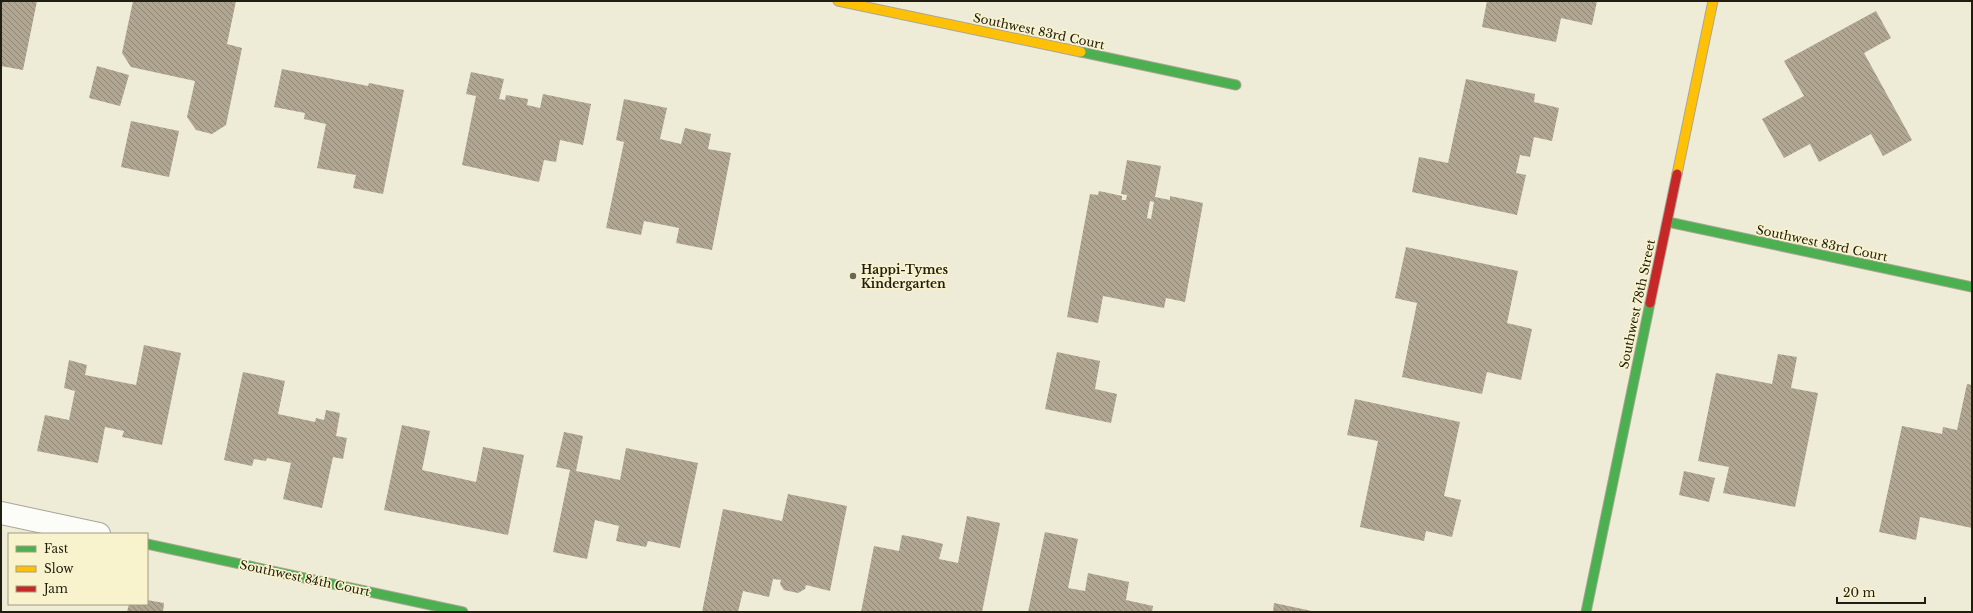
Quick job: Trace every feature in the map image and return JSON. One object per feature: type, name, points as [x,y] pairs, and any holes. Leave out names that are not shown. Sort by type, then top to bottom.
[{"type":"street","name":"Southwest 83rd Court","points":[[838,1],[1236,85]]},
{"type":"street","name":"Southwest 78th Street","points":[[1586,612],[1653,282],[1668,222],[1713,1]]},
{"type":"street","name":"Southwest 83rd Court","points":[[1668,222],[1972,287]]},
{"type":"street","points":[[1,513],[94,533]]},
{"type":"street","name":"Southwest 84th Court","points":[[148,544],[463,612]]},
{"type":"building","points":[[1,1],[37,1],[23,70],[1,66]]},
{"type":"building","points":[[133,1],[236,1],[227,44],[242,48],[226,125],[212,134],[196,130],[187,117],[195,81],[131,67],[122,53]]},
{"type":"building","points":[[1487,1],[1597,1],[1592,25],[1561,18],[1556,42],[1482,27]]},
{"type":"building","points":[[1876,11],[1891,38],[1864,53],[1912,140],[1883,156],[1871,134],[1819,162],[1810,144],[1784,158],[1762,119],[1804,96],[1784,61]]},
{"type":"building","points":[[97,66],[129,75],[120,106],[89,98]]},
{"type":"building","points":[[282,69],[368,86],[369,83],[404,90],[383,194],[353,188],[356,175],[317,168],[326,124],[304,119],[305,113],[274,107]]},
{"type":"building","points":[[471,72],[504,79],[499,99],[505,100],[506,95],[528,99],[527,105],[540,108],[543,94],[591,104],[583,145],[560,140],[556,162],[544,160],[539,182],[462,165],[476,96],[466,94]]},
{"type":"building","points":[[1466,79],[1535,94],[1534,102],[1559,108],[1552,141],[1534,137],[1530,157],[1520,155],[1516,173],[1526,175],[1517,215],[1412,192],[1419,157],[1448,163]]},
{"type":"building","points":[[624,99],[667,108],[660,139],[681,144],[685,128],[711,134],[708,149],[731,153],[712,250],[676,243],[679,228],[644,221],[641,235],[606,228],[624,142],[616,140]]},
{"type":"building","points":[[131,121],[179,131],[169,177],[121,167]]},
{"type":"building","points":[[1127,160],[1161,166],[1155,197],[1170,200],[1170,196],[1203,203],[1185,302],[1166,298],[1164,308],[1103,296],[1098,323],[1067,317],[1090,194],[1098,195],[1099,191],[1122,196],[1122,200],[1126,200],[1127,195],[1121,194]],"holes":[[[1150,201],[1154,202],[1151,219],[1147,218]]]},
{"type":"building","points":[[1406,247],[1518,271],[1507,323],[1532,329],[1521,380],[1487,372],[1482,394],[1402,377],[1417,303],[1395,298]]},
{"type":"building","points":[[144,345],[181,353],[162,445],[122,437],[124,431],[105,427],[98,463],[37,451],[45,415],[69,420],[75,391],[64,388],[69,360],[87,365],[85,375],[136,385]]},
{"type":"building","points":[[1057,352],[1100,361],[1095,389],[1117,394],[1111,423],[1045,409]]},
{"type":"building","points":[[1778,354],[1797,357],[1791,388],[1818,393],[1795,507],[1723,493],[1729,467],[1698,461],[1716,373],[1772,384]]},
{"type":"building","points":[[243,372],[285,381],[278,414],[315,422],[316,418],[324,420],[326,410],[340,413],[336,436],[347,438],[343,459],[333,457],[322,508],[283,499],[291,463],[267,458],[266,461],[254,459],[252,466],[224,460]]},
{"type":"building","points":[[1967,384],[1972,385],[1972,528],[1920,517],[1916,540],[1879,532],[1902,426],[1942,434],[1943,427],[1957,430]]},
{"type":"building","points":[[1355,399],[1460,422],[1444,496],[1461,500],[1452,537],[1426,531],[1424,541],[1360,527],[1378,441],[1347,435]]},
{"type":"building","points":[[402,425],[430,431],[422,470],[476,482],[483,447],[524,455],[508,535],[384,510]]},
{"type":"building","points":[[564,432],[583,436],[576,471],[620,480],[626,448],[698,463],[680,548],[648,541],[646,547],[616,541],[619,526],[595,520],[587,559],[553,552],[570,470],[556,467]]},
{"type":"building","points":[[1684,471],[1715,478],[1709,502],[1679,495]]},
{"type":"building","points":[[788,494],[847,506],[830,591],[806,585],[805,589],[798,593],[784,590],[780,584],[781,580],[773,579],[769,597],[743,591],[738,612],[702,612],[723,509],[782,521]]},
{"type":"building","points":[[967,516],[1000,523],[982,612],[861,612],[874,546],[899,551],[902,535],[923,539],[943,544],[939,559],[958,563]]},
{"type":"building","points":[[1045,532],[1078,539],[1068,588],[1085,591],[1088,573],[1129,582],[1126,600],[1153,606],[1152,612],[1028,612]]},
{"type":"building","points":[[148,600],[164,603],[163,612],[127,612],[129,605],[148,605]]},
{"type":"building","points":[[1274,603],[1312,611],[1273,612]]},
{"type":"traffic: fast","points":[[1081,52],[1236,85]]},
{"type":"traffic: fast","points":[[1668,222],[1972,287]]},
{"type":"traffic: fast","points":[[1586,612],[1650,303]]},
{"type":"traffic: fast","points":[[148,544],[463,612]]},
{"type":"traffic: slow","points":[[838,1],[1081,52]]},
{"type":"traffic: slow","points":[[1677,174],[1713,1]]},
{"type":"traffic: jam","points":[[1650,303],[1677,174]]},
{"type":"place","name":"Happi-Tymes Kindergarten","points":[[853,276]]}]
